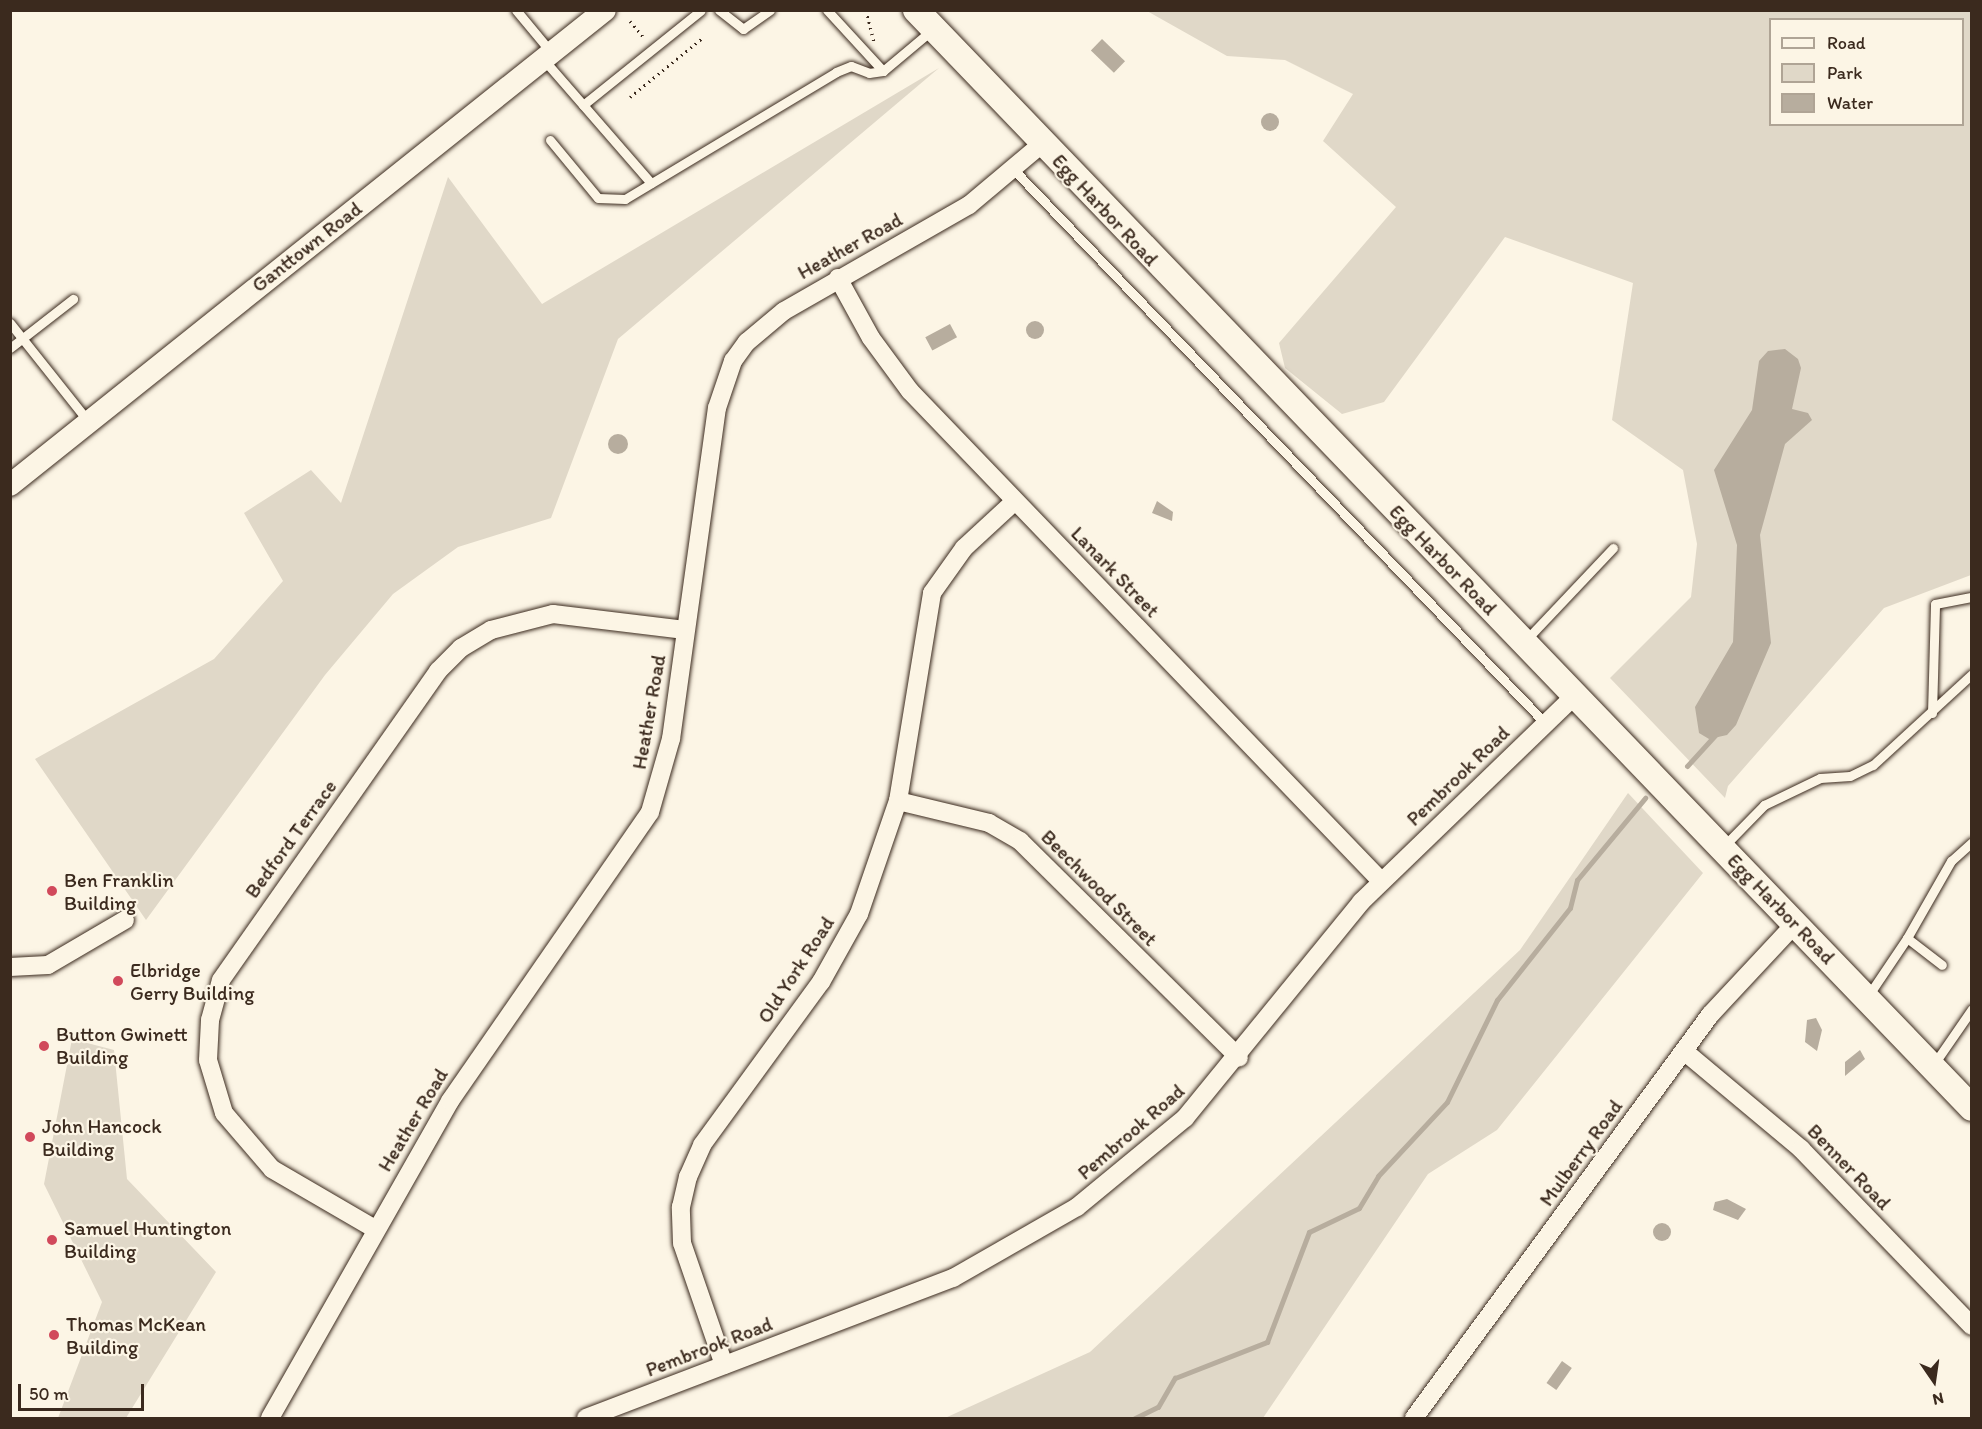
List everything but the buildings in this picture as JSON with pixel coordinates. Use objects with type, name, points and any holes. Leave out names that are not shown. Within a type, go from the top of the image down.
[{"type":"main road","name":"Egg Harbor Road","points":[[916,10],[1178,289],[1723,847],[1971,1108]]},
{"type":"street","name":"Ganttown Road","points":[[10,485],[605,10]]},
{"type":"street","name":"Heather Road","points":[[273,1414],[375,1229],[480,1054],[650,812],[671,739],[685,630],[723,383],[747,342],[838,278],[969,205],[1043,143]]},
{"type":"street","name":"Lanark Street","points":[[838,278],[896,375],[1381,881]]},
{"type":"street","name":"Old York Road","points":[[724,1365],[682,1243],[681,1207],[688,1177],[707,1137],[835,959],[877,870],[898,801],[932,593],[964,548],[1015,501]]},
{"type":"street","name":"Bedford Terrace","points":[[375,1229],[272,1169],[224,1113],[208,1060],[210,1020],[221,980],[438,671],[461,648],[491,630],[553,614],[685,630]]},
{"type":"street","name":"Pembrook Road","points":[[586,1419],[953,1278],[1016,1247],[1077,1207],[1160,1141],[1239,1058],[1381,881],[1575,695]]},
{"type":"street","name":"Beechwood Street","points":[[898,801],[989,823],[1020,841],[1239,1058]]},
{"type":"street","points":[[10,967],[48,965],[125,920]]},
{"type":"street","name":"Mulberry Road","points":[[1414,1419],[1684,1051],[1796,924]]},
{"type":"street","name":"Benner Road","points":[[1684,1051],[1801,1149],[1971,1326]]},
{"type":"street","points":[[273,1414],[292,1419]]},
{"type":"lane","points":[[516,10],[583,105],[651,183]]},
{"type":"lane","points":[[583,105],[701,10]]},
{"type":"lane","points":[[719,10],[743,29],[771,10]]},
{"type":"lane","points":[[827,10],[883,71]]},
{"type":"lane","points":[[550,140],[598,198],[625,199],[836,72],[851,66],[869,73],[883,71],[933,29]]},
{"type":"lane","points":[[1013,169],[1545,723]]},
{"type":"lane","points":[[10,348],[73,299]]},
{"type":"lane","points":[[10,323],[90,423]]},
{"type":"lane","points":[[1524,643],[1613,548]]},
{"type":"lane","points":[[1932,713],[1935,604],[1971,597]]},
{"type":"lane","points":[[1723,847],[1764,805],[1820,778],[1850,776],[1873,765],[1932,713],[1971,674]]},
{"type":"lane","points":[[1866,998],[1907,938],[1951,861],[1971,842]]},
{"type":"lane","points":[[1907,938],[1942,965]]},
{"type":"lane","points":[[1932,1067],[1971,1009]]},
{"type":"path","points":[[630,21],[645,39]]},
{"type":"path","points":[[630,98],[701,39]]},
{"type":"green space","points":[[1147,11],[1971,11],[1971,575],[1884,608],[1728,786],[1725,798],[1610,678],[1691,597],[1697,544],[1683,470],[1612,420],[1633,283],[1505,237],[1384,402],[1342,414],[1285,368],[1279,343],[1396,207],[1323,141],[1353,94],[1285,60],[1227,56]]},
{"type":"green space","points":[[939,68],[618,339],[551,518],[458,547],[393,594],[325,675],[146,920],[35,759],[214,659],[283,581],[244,513],[311,470],[341,503],[448,177],[542,304]]},
{"type":"green space","points":[[1628,793],[1703,873],[1497,1130],[1428,1174],[1263,1418],[945,1418],[1090,1352],[1520,950]]},
{"type":"green space","points":[[72,1039],[114,1050],[127,1179],[216,1272],[126,1418],[58,1418],[102,1302],[44,1184]]},
{"type":"water","points":[[1102,39],[1125,61],[1114,73],[1091,51]]},
{"type":"water","points":[[1270,113],[1276,116],[1279,122],[1276,128],[1270,131],[1264,128],[1261,122],[1264,116]]},
{"type":"water","points":[[1031,321],[1039,321],[1044,326],[1042,337],[1031,339],[1026,334],[1026,326]]},
{"type":"water","points":[[950,324],[957,337],[932,350],[925,337]]},
{"type":"water","points":[[1785,349],[1798,359],[1801,368],[1792,409],[1808,413],[1812,420],[1785,444],[1760,535],[1771,643],[1736,725],[1727,735],[1709,739],[1699,733],[1695,707],[1733,642],[1737,545],[1714,470],[1752,410],[1759,361],[1768,351]]},
{"type":"water","points":[[618,434],[625,437],[628,444],[625,451],[618,454],[611,451],[608,444],[611,437]]},
{"type":"water","points":[[1157,501],[1173,512],[1172,521],[1152,513]]},
{"type":"water","points":[[1816,1018],[1822,1030],[1817,1051],[1805,1042],[1807,1020]]},
{"type":"water","points":[[1860,1050],[1865,1059],[1845,1076],[1845,1062]]},
{"type":"water","points":[[1727,1199],[1746,1209],[1738,1220],[1713,1210],[1715,1202]]},
{"type":"water","points":[[1662,1223],[1668,1226],[1671,1232],[1668,1238],[1662,1241],[1656,1238],[1653,1232],[1656,1226]]},
{"type":"water","points":[[1562,1361],[1572,1368],[1556,1390],[1547,1383]]},
{"type":"waterway","points":[[1687,766],[1717,733]]},
{"type":"waterway","points":[[1135,1418],[1158,1407],[1175,1378],[1267,1342],[1309,1232],[1359,1208],[1378,1176],[1447,1102],[1497,1000],[1570,908],[1577,880],[1645,798]]},
{"type":"place","name":"Ben Franklin Building","points":[[52,891]]},
{"type":"place","name":"Elbridge Gerry Building","points":[[118,981]]},
{"type":"place","name":"Button Gwinett Building","points":[[44,1046]]},
{"type":"place","name":"John Hancock Building","points":[[30,1137]]},
{"type":"place","name":"Samuel Huntington Building","points":[[52,1240]]},
{"type":"place","name":"Thomas McKean Building","points":[[54,1335]]}]
